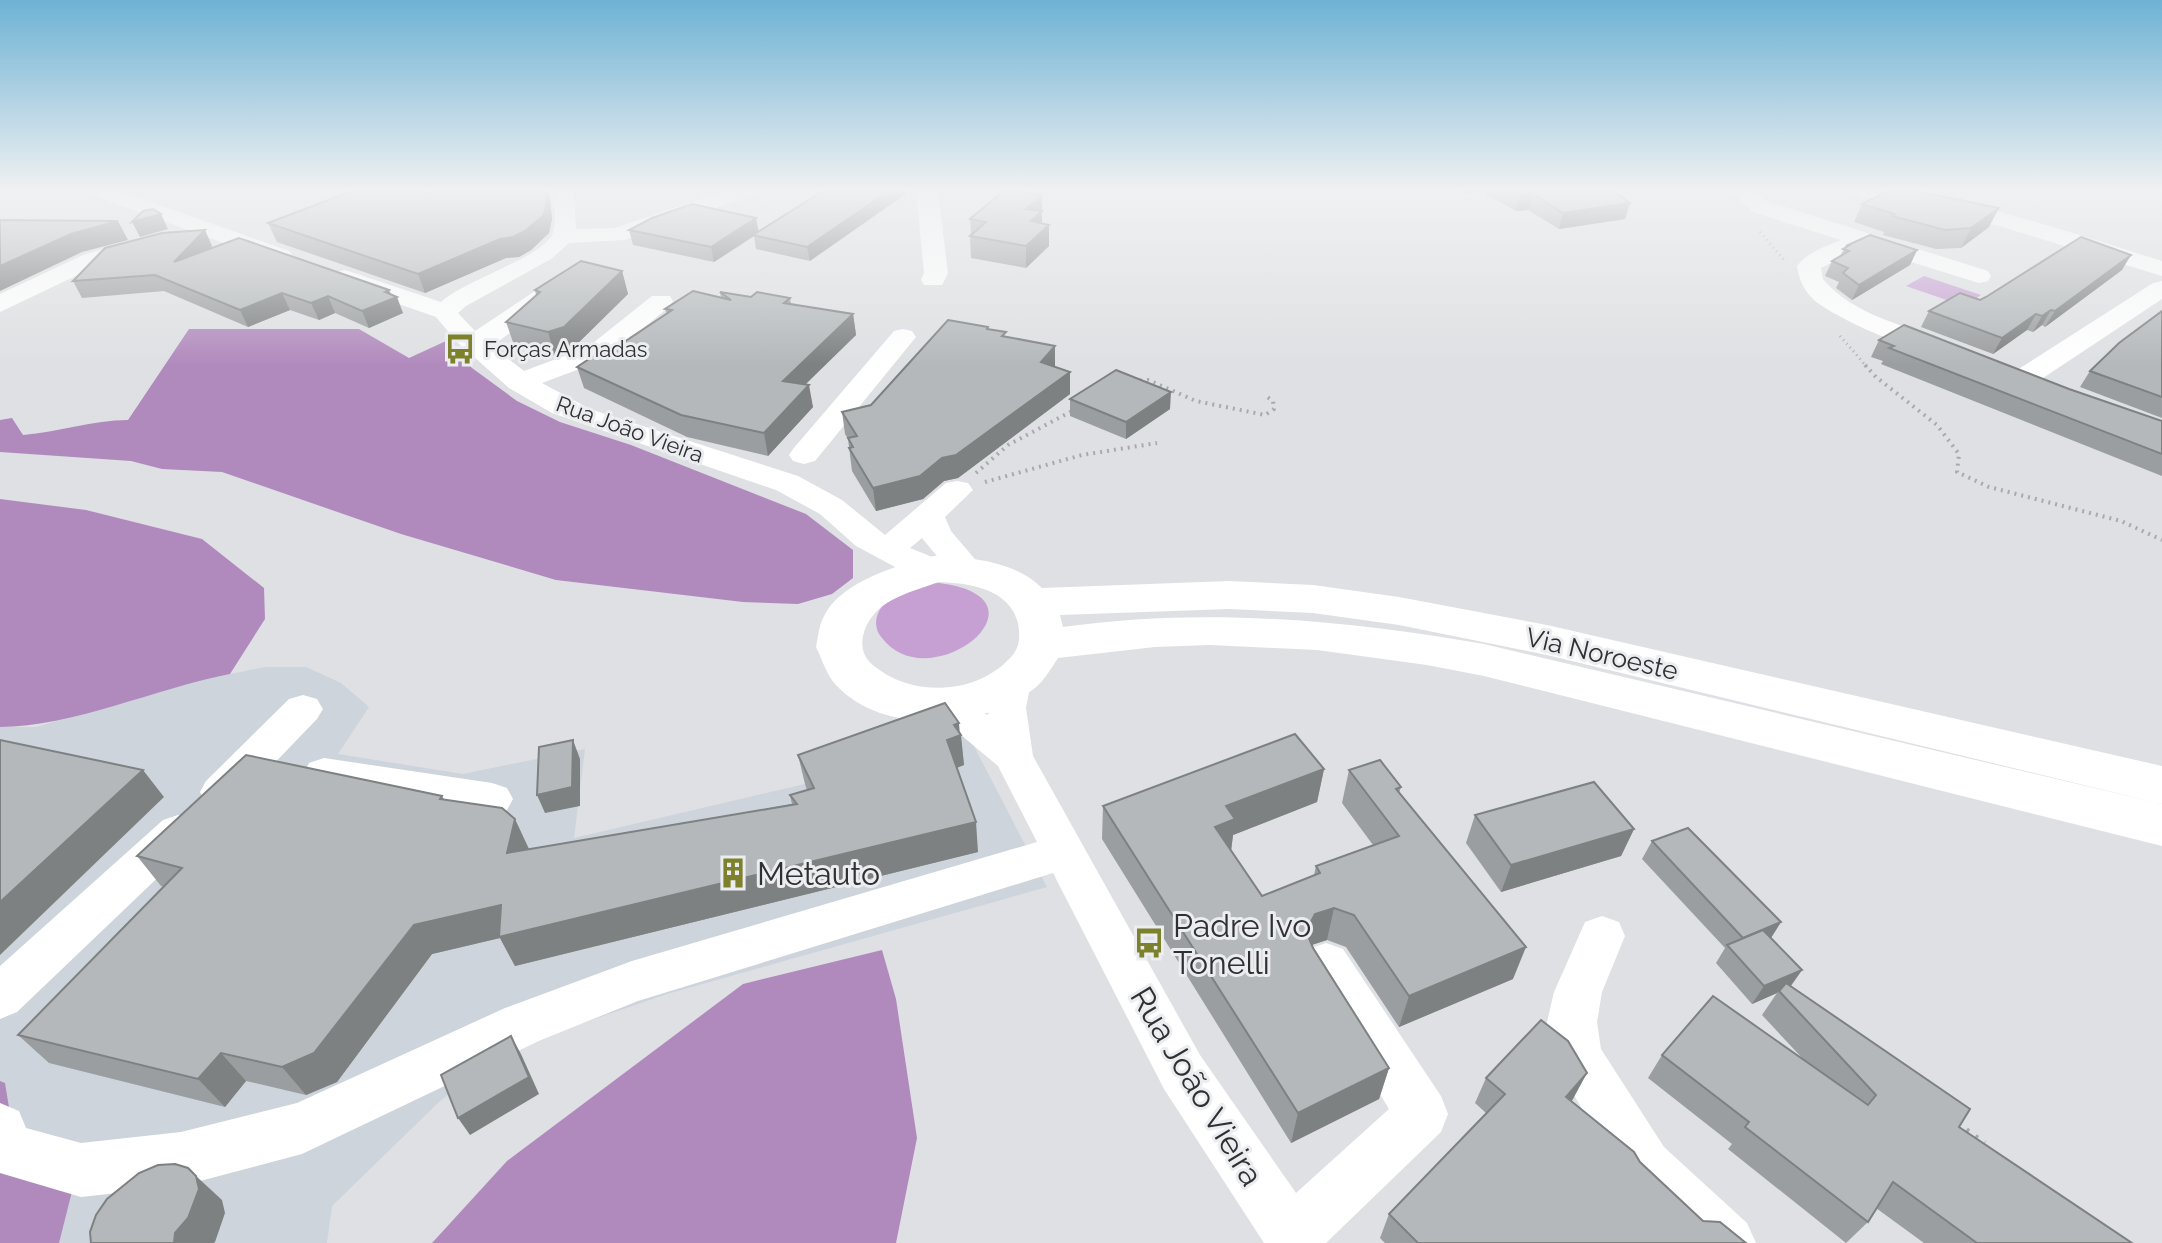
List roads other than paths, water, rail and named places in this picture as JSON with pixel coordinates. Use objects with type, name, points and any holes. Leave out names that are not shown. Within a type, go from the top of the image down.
[{"type":"main road","points":[[951,570],[988,574],[1014,586],[1037,623],[1029,667],[1012,682],[976,699],[935,706],[905,703],[874,693],[851,677],[839,655],[838,632],[849,611],[869,592],[895,578],[951,570]]},
{"type":"main road","name":"Via Noroeste","points":[[1037,623],[1229,595],[1313,599],[1399,611],[1547,640],[2162,785]]},
{"type":"main road","name":"Via Noroeste","points":[[1037,623],[1088,637],[1193,629],[1299,632],[1377,640],[1484,660],[2162,825]]},
{"type":"street","points":[[0,304],[91,260],[131,249]]},
{"type":"street","points":[[263,249],[445,312],[458,298],[548,249]]},
{"type":"street","points":[[933,249],[936,273],[933,280]]},
{"type":"street","points":[[1838,249],[1818,258],[1807,271],[1817,289],[1853,314],[1967,357]]},
{"type":"street","points":[[1893,249],[1979,276]]},
{"type":"street","points":[[2098,249],[2162,269]]},
{"type":"street","points":[[477,345],[563,283]]},
{"type":"street","points":[[2024,378],[2162,288]]},
{"type":"street","points":[[519,382],[597,353],[661,301]]},
{"type":"street","name":"Rua João Vieira","points":[[445,312],[452,323],[519,382],[554,404],[787,483],[831,507],[878,544],[951,570]]},
{"type":"street","points":[[747,470],[804,455],[903,337]]},
{"type":"street","points":[[1996,367],[2052,389]]},
{"type":"street","points":[[804,455],[831,507]]},
{"type":"street","points":[[869,592],[877,578],[878,544],[929,518],[957,490]]},
{"type":"street","points":[[929,518],[951,570]]},
{"type":"street","name":"Rua João Vieira","points":[[1012,682],[1007,708],[1013,756],[1182,1072],[1294,1239]]},
{"type":"street","name":"Rua João Vieira","points":[[935,706],[964,717],[1013,756]]},
{"type":"street","points":[[0,997],[251,764],[303,709]]},
{"type":"street","points":[[251,764],[492,799]]},
{"type":"street","points":[[0,1129],[6,1149],[81,1170],[181,1159],[302,1128],[523,1024],[632,982],[1063,852]]},
{"type":"street","points":[[1602,936],[1578,992],[1572,1022],[1577,1057],[1623,1126],[1645,1166],[1727,1243]]},
{"type":"street","points":[[1294,1239],[1422,1114],[1326,964]]},
{"type":"place","name":"Forças Armadas","points":[[460,349]]},
{"type":"place","name":"Metauto","points":[[733,873]]},
{"type":"place","name":"Padre Ivo Tonelli","points":[[1149,943]]}]
